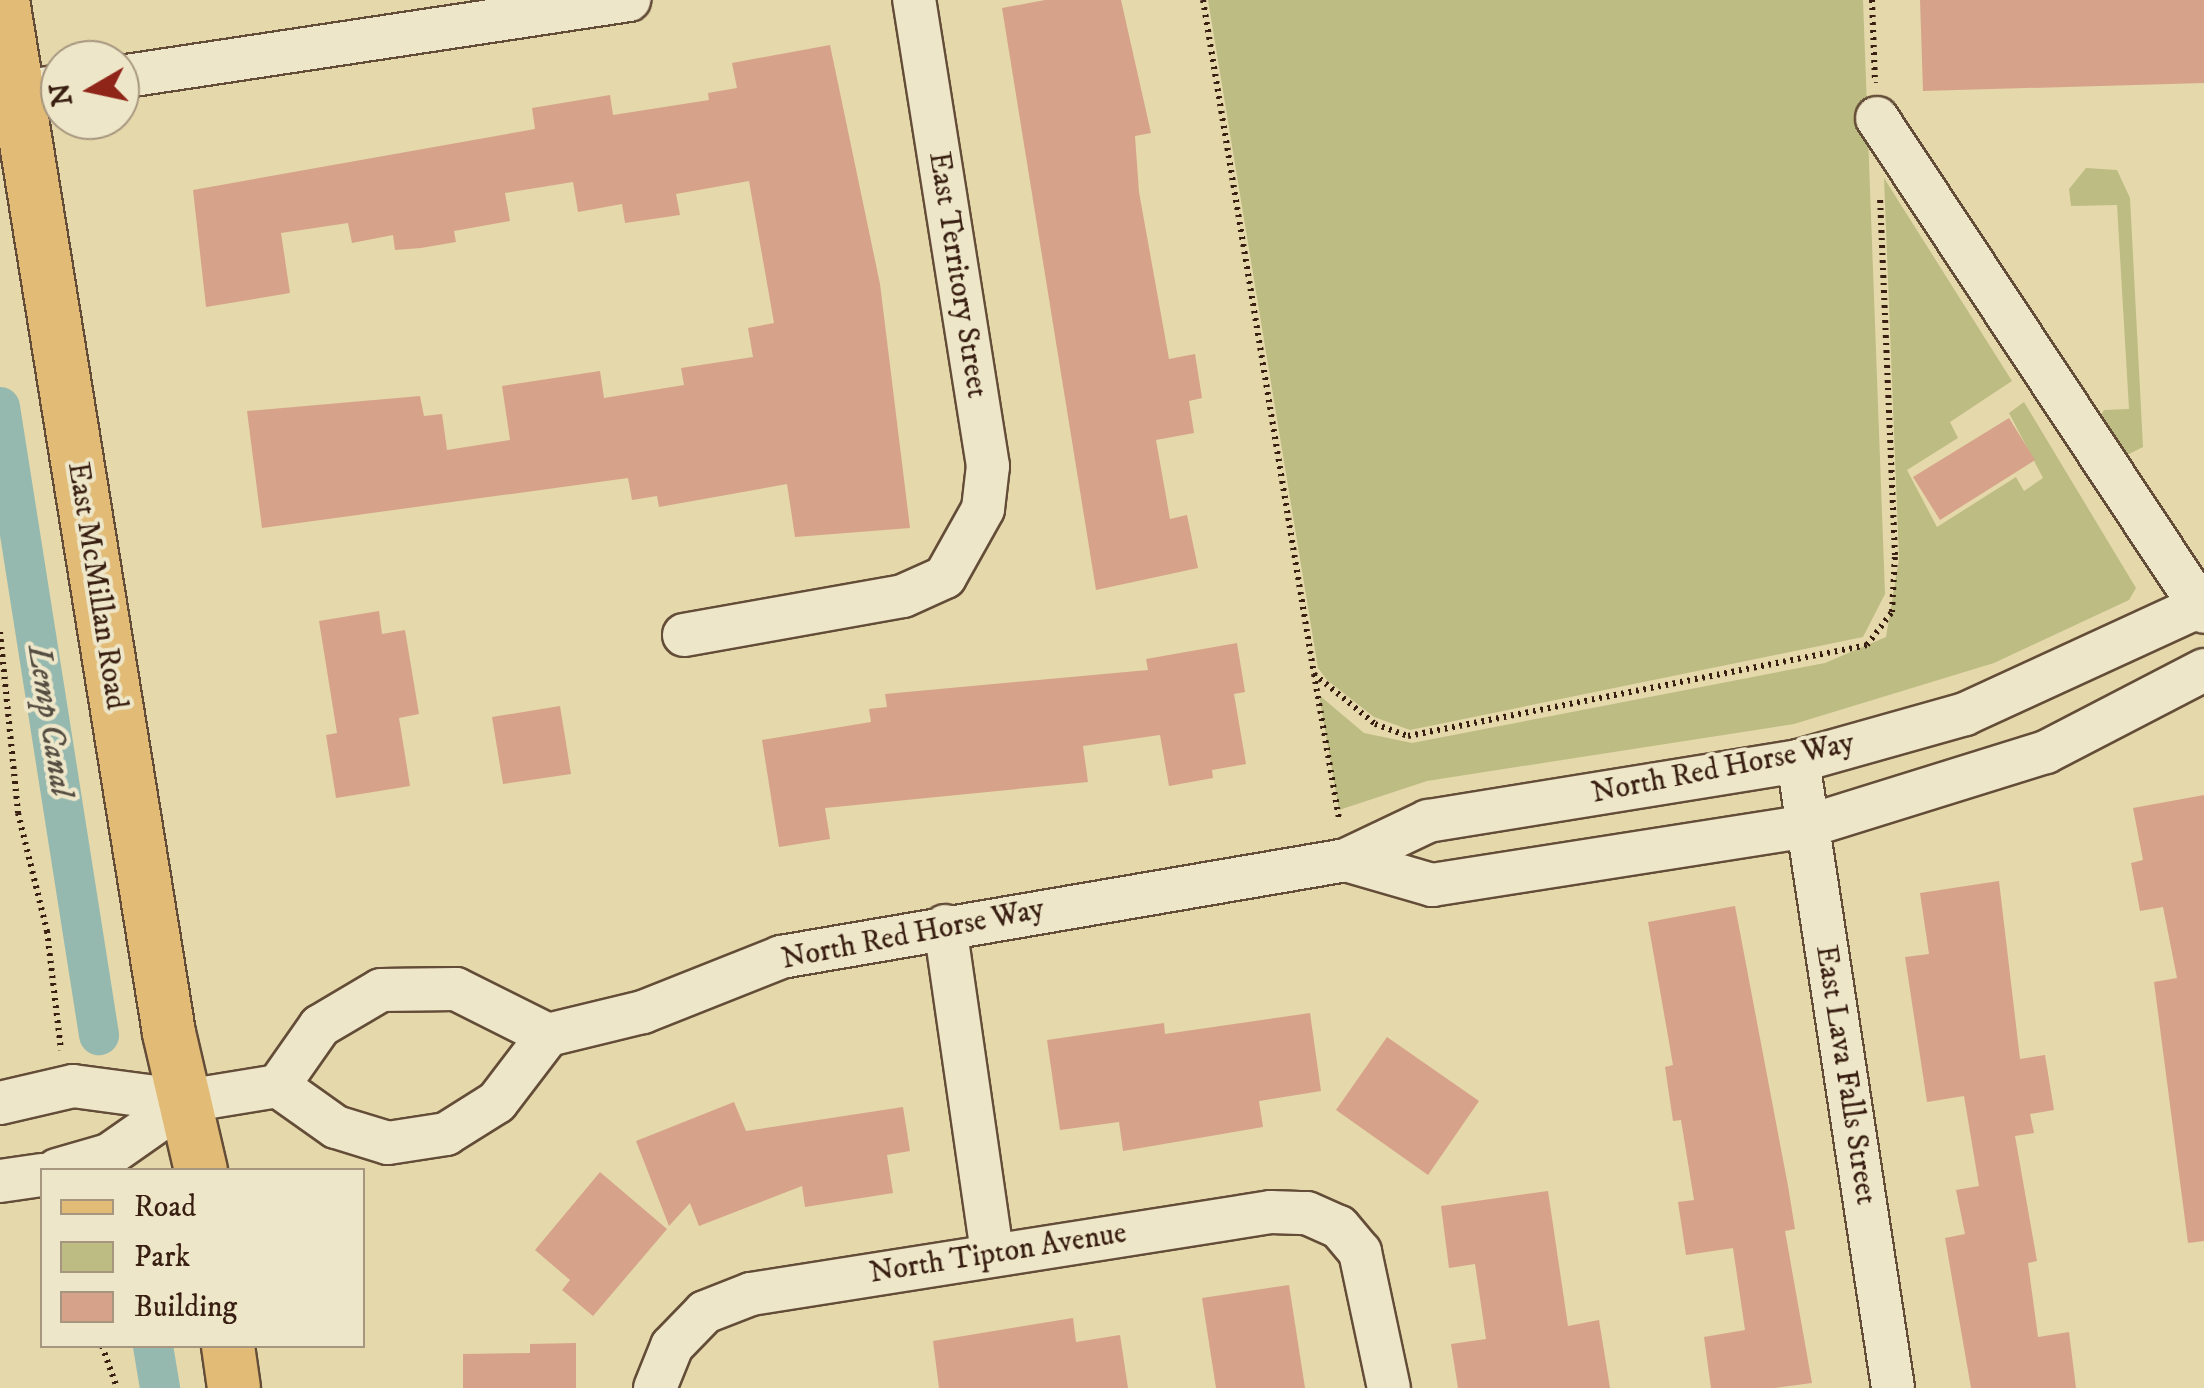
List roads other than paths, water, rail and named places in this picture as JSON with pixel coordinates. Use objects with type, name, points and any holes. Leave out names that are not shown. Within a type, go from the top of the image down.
[{"type":"main road","name":"East McMillan Road","points":[[2,0],[39,89],[148,906],[202,1168]]},
{"type":"main road","points":[[228,1348],[234,1388]]},
{"type":"street","points":[[140,74],[630,0]]},
{"type":"street","name":"East Territory Street","points":[[684,635],[903,596],[945,577],[968,548],[988,466],[914,0]]},
{"type":"street","points":[[1876,118],[2060,400],[2203,608]]},
{"type":"street","name":"North Red Horse Way","points":[[548,1036],[643,1012],[781,957],[1346,860],[1428,821],[1798,761],[1965,714],[2203,608]]},
{"type":"street","name":"North Red Horse Way","points":[[1346,860],[1432,885],[1808,826],[2046,752],[2204,670]]},
{"type":"street","name":"East Lava Falls Street","points":[[1798,761],[1893,1388]]},
{"type":"street","points":[[945,926],[992,1253]]},
{"type":"street","points":[[0,1103],[73,1086],[186,1102],[278,1086],[320,1026],[380,990],[456,988],[548,1036],[498,1102],[446,1134],[388,1142],[336,1128],[278,1086]]},
{"type":"street","points":[[65,1168],[109,1155],[186,1102]]},
{"type":"street","points":[[0,1181],[40,1174]]},
{"type":"street","name":"North Tipton Avenue","points":[[655,1388],[672,1346],[706,1312],[751,1294],[1271,1212],[1307,1214],[1338,1227],[1373,1286],[1389,1388]]},
{"type":"waterway","name":"Lemp Canal","points":[[0,407],[99,1035]]},
{"type":"waterway","name":"Lemp Canal","points":[[153,1348],[160,1388]]}]
